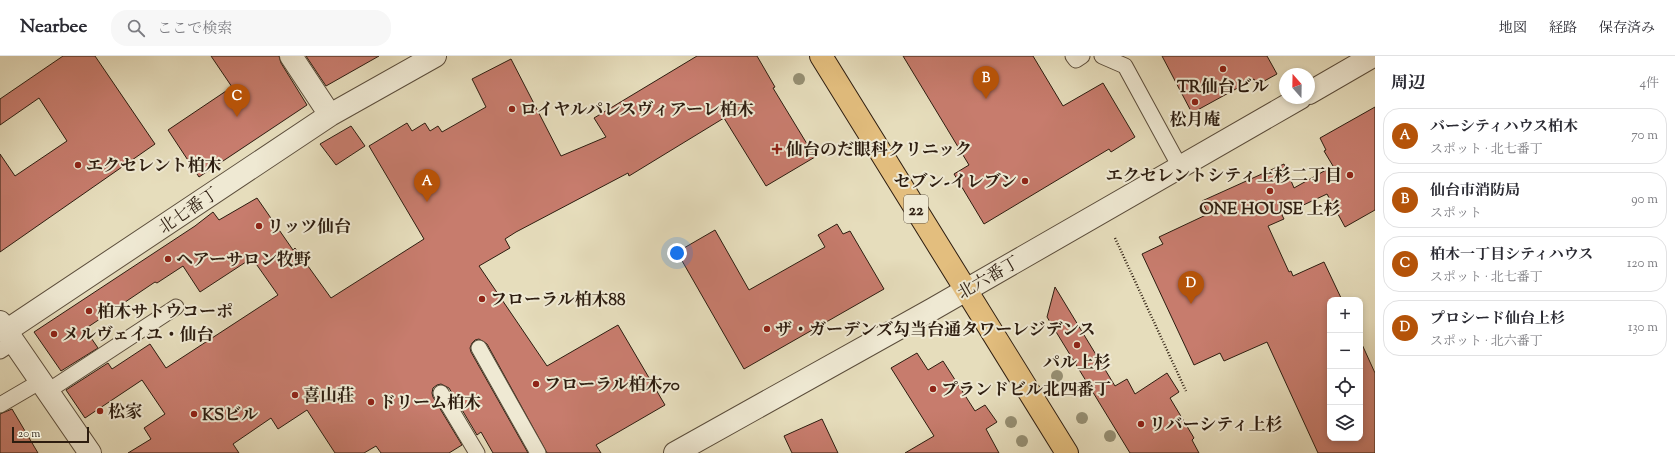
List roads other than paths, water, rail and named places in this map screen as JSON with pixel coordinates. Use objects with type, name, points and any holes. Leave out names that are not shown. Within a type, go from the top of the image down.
[{"type":"main road","name":"22","points":[[820,56],[1067,453]]},
{"type":"street","points":[[291,56],[330,115]]},
{"type":"street","name":"北七番丁","points":[[5,337],[330,115],[435,56]]},
{"type":"street","points":[[1315,90],[1373,56]]},
{"type":"street","name":"北六番丁","points":[[675,453],[966,290],[1290,104]]},
{"type":"street","points":[[5,337],[45,386],[90,453]]},
{"type":"lane","points":[[1074,56],[1076,60],[1082,56]]},
{"type":"lane","points":[[1102,56],[1125,66],[1180,167]]},
{"type":"lane","points":[[0,405],[45,386],[176,307]]},
{"type":"lane","points":[[479,348],[538,453]]},
{"type":"lane","points":[[441,393],[477,453]]},
{"type":"place","name":"TR仙台ビル","points":[[1223,69]]},
{"type":"place","name":"仙台市消防局","points":[[986,99]]},
{"type":"place","name":"松月庵","points":[[1195,102]]},
{"type":"place","name":"ロイヤルパレスヴィアーレ柏木","points":[[512,109]]},
{"type":"place","name":"柏木一丁目シティハウス","points":[[237,117]]},
{"type":"place","name":"仙台のだ眼科クリニック","points":[[777,149]]},
{"type":"place","name":"エクセレント柏木","points":[[78,165]]},
{"type":"place","name":"エクセレントシティ上杉二丁目","points":[[1350,175]]},
{"type":"place","name":"セブン-イレブン","points":[[1025,181]]},
{"type":"place","name":"ONE HOUSE 上杉","points":[[1270,191]]},
{"type":"place","name":"バーシティハウス柏木","points":[[427,202]]},
{"type":"place","name":"リッツ仙台","points":[[259,226]]},
{"type":"place","name":"ヘアーサロン牧野","points":[[168,259]]},
{"type":"place","name":"フローラル柏木88","points":[[482,299]]},
{"type":"place","name":"プロシード仙台上杉","points":[[1191,304]]},
{"type":"place","name":"柏木サトウコーポ","points":[[89,311]]},
{"type":"place","name":"ザ・ガーデンズ勾当台通タワーレジデンス","points":[[767,329]]},
{"type":"place","name":"メルヴェイユ・仙台","points":[[54,334]]},
{"type":"place","name":"パル上杉","points":[[1077,345]]},
{"type":"place","name":"フローラル柏木70","points":[[536,384]]},
{"type":"place","name":"プランドビル北四番丁","points":[[933,389]]},
{"type":"place","name":"喜山荘","points":[[295,395]]},
{"type":"place","name":"ドリーム柏木","points":[[371,402]]},
{"type":"place","name":"松家","points":[[100,411]]},
{"type":"place","name":"KSビル","points":[[194,414]]},
{"type":"place","name":"リバーシティ上杉","points":[[1141,424]]}]
